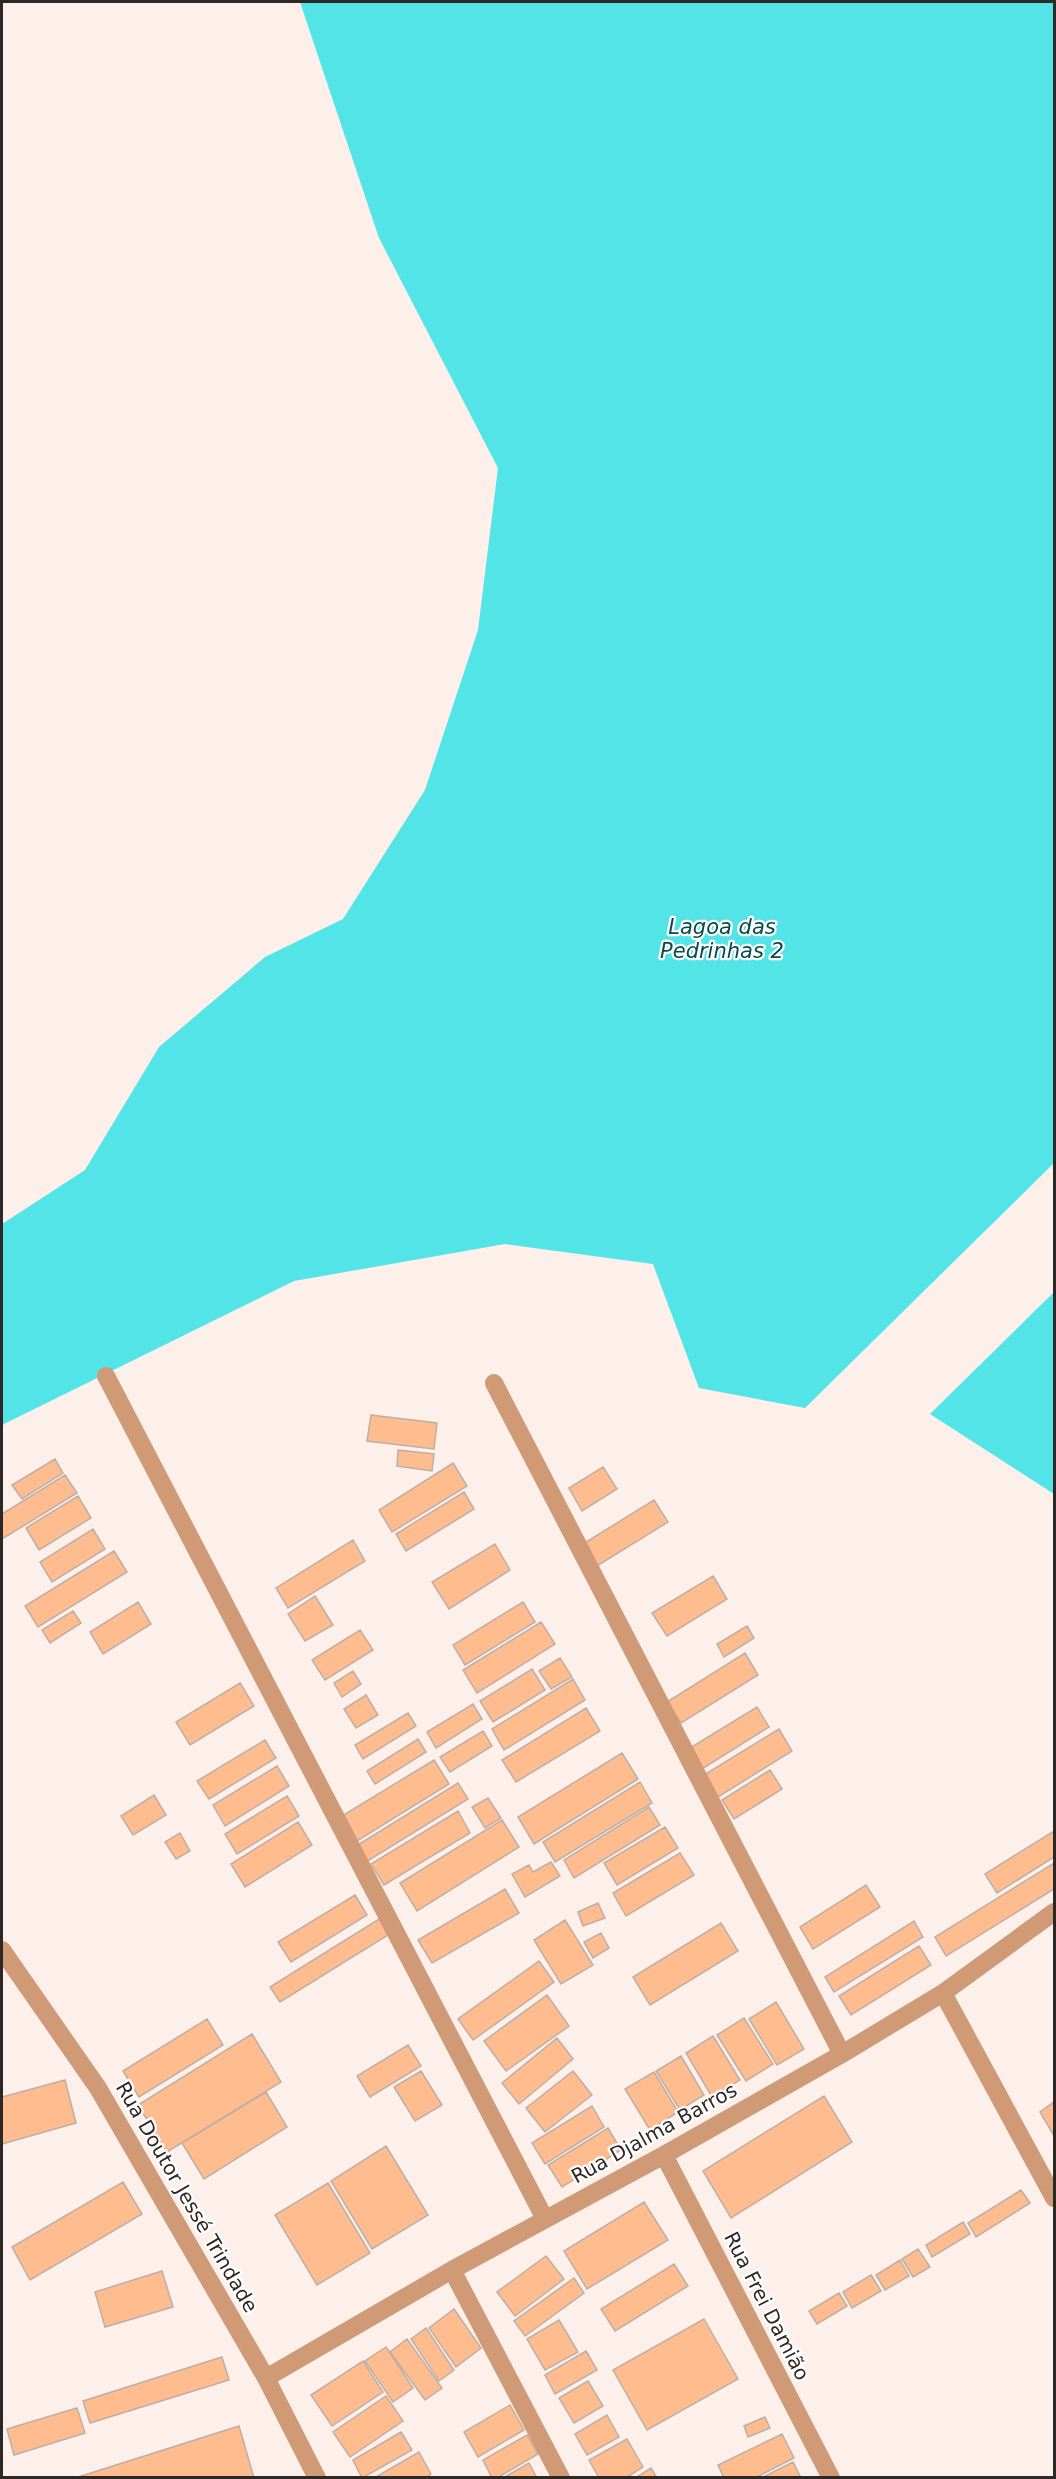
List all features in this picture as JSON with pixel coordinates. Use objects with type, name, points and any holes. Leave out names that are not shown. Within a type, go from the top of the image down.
[{"type":"street","points":[[106,1376],[545,2219]]},
{"type":"street","points":[[494,1383],[842,2054]]},
{"type":"street","name":"Rua Djalma Barros","points":[[266,2378],[452,2270],[664,2155],[842,2054],[943,1993],[1054,1912]]},
{"type":"street","name":"Rua Doutor Jessé Trindade","points":[[2,1950],[98,2088],[266,2378],[317,2478]]},
{"type":"street","points":[[943,1993],[1054,2198]]},
{"type":"street","name":"Rua Frei Damião","points":[[664,2155],[831,2478]]},
{"type":"street","points":[[452,2270],[561,2478]]},
{"type":"water","name":"Lagoa das Pedrinhas 2","points":[[300,2],[1054,2],[1054,1163],[805,1408],[699,1388],[653,1264],[505,1244],[294,1281],[2,1425],[2,1224],[85,1170],[159,1047],[265,957],[343,919],[425,790],[478,630],[498,468],[379,238]]},
{"type":"water","points":[[1054,1292],[1054,1494],[930,1414]]},
{"type":"building","points":[[371,1415],[437,1423],[434,1449],[367,1441]]},
{"type":"building","points":[[398,1450],[434,1454],[432,1471],[397,1466]]},
{"type":"building","points":[[55,1459],[63,1473],[22,1499],[12,1485]]},
{"type":"building","points":[[453,1463],[467,1486],[392,1532],[379,1510]]},
{"type":"building","points":[[603,1467],[617,1489],[582,1511],[569,1488]]},
{"type":"building","points":[[65,1475],[77,1493],[2,1539],[2,1514]]},
{"type":"building","points":[[464,1492],[474,1509],[406,1551],[396,1534]]},
{"type":"building","points":[[78,1496],[91,1518],[39,1550],[26,1528]]},
{"type":"building","points":[[654,1500],[668,1522],[597,1566],[583,1544]]},
{"type":"building","points":[[93,1529],[105,1549],[52,1582],[40,1562]]},
{"type":"building","points":[[353,1540],[365,1561],[288,1608],[276,1588]]},
{"type":"building","points":[[495,1544],[510,1570],[449,1609],[432,1582]]},
{"type":"building","points":[[114,1551],[127,1572],[38,1627],[25,1606]]},
{"type":"building","points":[[713,1576],[727,1599],[667,1636],[652,1613]]},
{"type":"building","points":[[315,1596],[333,1625],[305,1641],[288,1614]]},
{"type":"building","points":[[138,1602],[151,1624],[103,1654],[90,1632]]},
{"type":"building","points":[[523,1602],[535,1622],[465,1665],[453,1645]]},
{"type":"building","points":[[73,1611],[81,1623],[50,1643],[42,1630]]},
{"type":"building","points":[[541,1622],[555,1644],[477,1693],[463,1670]]},
{"type":"building","points":[[747,1626],[754,1638],[724,1657],[717,1644]]},
{"type":"building","points":[[360,1630],[373,1650],[325,1680],[312,1660]]},
{"type":"building","points":[[745,1653],[758,1675],[681,1723],[667,1702]]},
{"type":"building","points":[[560,1658],[572,1677],[551,1689],[539,1671]]},
{"type":"building","points":[[532,1669],[545,1690],[493,1722],[480,1701]]},
{"type":"building","points":[[353,1671],[361,1684],[342,1697],[334,1683]]},
{"type":"building","points":[[573,1679],[585,1700],[504,1750],[492,1729]]},
{"type":"building","points":[[240,1683],[254,1706],[190,1745],[176,1722]]},
{"type":"building","points":[[366,1695],[378,1715],[356,1728],[344,1709]]},
{"type":"building","points":[[473,1704],[482,1719],[436,1748],[427,1732]]},
{"type":"building","points":[[757,1707],[769,1727],[702,1769],[690,1748]]},
{"type":"building","points":[[586,1708],[600,1731],[516,1782],[502,1760]]},
{"type":"building","points":[[408,1713],[416,1726],[363,1759],[355,1745]]},
{"type":"building","points":[[779,1729],[792,1751],[718,1797],[704,1775]]},
{"type":"building","points":[[483,1731],[492,1746],[450,1772],[440,1757]]},
{"type":"building","points":[[418,1739],[426,1752],[375,1784],[367,1771]]},
{"type":"building","points":[[265,1740],[276,1758],[209,1799],[197,1781]]},
{"type":"building","points":[[622,1753],[638,1779],[534,1844],[518,1817]]},
{"type":"building","points":[[434,1760],[449,1784],[357,1841],[342,1816]]},
{"type":"building","points":[[277,1766],[289,1786],[225,1826],[213,1805]]},
{"type":"building","points":[[770,1770],[782,1789],[734,1819],[722,1800]]},
{"type":"building","points":[[640,1782],[652,1803],[555,1862],[543,1842]]},
{"type":"building","points":[[458,1783],[468,1799],[366,1862],[356,1846]]},
{"type":"building","points":[[154,1795],[166,1815],[133,1835],[121,1816]]},
{"type":"building","points":[[287,1796],[299,1816],[237,1854],[225,1834]]},
{"type":"building","points":[[488,1798],[501,1818],[485,1828],[472,1807]]},
{"type":"building","points":[[649,1807],[660,1825],[574,1878],[564,1860]]},
{"type":"building","points":[[458,1811],[470,1833],[384,1885],[371,1864]]},
{"type":"building","points":[[502,1820],[519,1847],[417,1911],[400,1883]]},
{"type":"building","points":[[298,1822],[312,1845],[245,1887],[231,1864]]},
{"type":"building","points":[[665,1827],[678,1848],[617,1885],[604,1863]]},
{"type":"building","points":[[1054,1831],[1054,1857],[997,1893],[985,1874]]},
{"type":"building","points":[[180,1833],[190,1851],[176,1859],[165,1842]]},
{"type":"building","points":[[680,1853],[694,1875],[626,1916],[613,1893]]},
{"type":"building","points":[[551,1862],[560,1876],[525,1897],[512,1874],[529,1865],[533,1872]]},
{"type":"building","points":[[1054,1863],[1054,1889],[946,1956],[935,1937]]},
{"type":"building","points":[[866,1885],[880,1907],[813,1949],[800,1927]]},
{"type":"building","points":[[505,1889],[519,1913],[432,1963],[418,1940]]},
{"type":"building","points":[[355,1895],[367,1915],[291,1962],[278,1942]]},
{"type":"building","points":[[598,1903],[605,1918],[583,1926],[578,1912]]},
{"type":"building","points":[[379,1919],[388,1935],[280,2002],[270,1987]]},
{"type":"building","points":[[565,1920],[593,1965],[561,1984],[534,1940]]},
{"type":"building","points":[[914,1921],[923,1937],[834,1992],[825,1977]]},
{"type":"building","points":[[721,1923],[738,1951],[650,2005],[633,1977]]},
{"type":"building","points":[[601,1933],[609,1948],[593,1958],[584,1942]]},
{"type":"building","points":[[919,1946],[931,1965],[851,2015],[839,1996]]},
{"type":"building","points":[[539,1961],[554,1982],[473,2040],[458,2019]]},
{"type":"building","points":[[547,1995],[569,2026],[506,2071],[484,2041]]},
{"type":"building","points":[[776,2002],[804,2049],[777,2065],[749,2019]]},
{"type":"building","points":[[744,2018],[773,2064],[746,2081],[717,2035]]},
{"type":"building","points":[[207,2019],[223,2045],[139,2097],[123,2071]]},
{"type":"building","points":[[252,2034],[281,2082],[167,2152],[138,2105]]},
{"type":"building","points":[[713,2036],[740,2080],[712,2097],[686,2053]]},
{"type":"building","points":[[557,2038],[573,2059],[519,2104],[502,2083]]},
{"type":"building","points":[[408,2045],[421,2066],[370,2097],[357,2076]]},
{"type":"building","points":[[681,2056],[704,2095],[680,2110],[656,2071]]},
{"type":"building","points":[[421,2071],[442,2105],[415,2121],[394,2087]]},
{"type":"building","points":[[573,2071],[592,2095],[545,2132],[526,2108]]},
{"type":"building","points":[[654,2072],[678,2112],[650,2130],[625,2089]]},
{"type":"building","points":[[65,2080],[76,2123],[2,2144],[2,2097]]},
{"type":"building","points":[[266,2092],[287,2127],[204,2179],[182,2143]]},
{"type":"building","points":[[824,2096],[852,2142],[731,2218],[703,2171]]},
{"type":"building","points":[[1054,2102],[1054,2136],[1040,2112]]},
{"type":"building","points":[[592,2106],[604,2127],[545,2164],[532,2143]]},
{"type":"building","points":[[608,2128],[621,2150],[562,2187],[548,2165]]},
{"type":"building","points":[[386,2146],[428,2215],[372,2249],[331,2181]]},
{"type":"building","points":[[123,2182],[142,2214],[30,2280],[12,2247]]},
{"type":"building","points":[[328,2183],[370,2253],[317,2285],[275,2215]]},
{"type":"building","points":[[1021,2190],[1030,2203],[976,2237],[968,2223]]},
{"type":"building","points":[[644,2202],[668,2240],[587,2289],[564,2251]]},
{"type":"building","points":[[963,2222],[970,2234],[932,2257],[926,2245]]},
{"type":"building","points":[[918,2249],[930,2267],[913,2277],[902,2259]]},
{"type":"building","points":[[546,2256],[564,2279],[515,2316],[497,2292]]},
{"type":"building","points":[[900,2260],[909,2276],[885,2290],[876,2275]]},
{"type":"building","points":[[674,2264],[688,2286],[615,2331],[601,2309]]},
{"type":"building","points":[[162,2271],[173,2307],[105,2327],[95,2292]]},
{"type":"building","points":[[871,2275],[881,2291],[852,2308],[843,2292]]},
{"type":"building","points":[[574,2278],[584,2293],[525,2336],[514,2321]]},
{"type":"building","points":[[839,2293],[847,2306],[817,2324],[809,2311]]},
{"type":"building","points":[[454,2309],[481,2348],[456,2367],[429,2328]]},
{"type":"building","points":[[704,2319],[738,2379],[647,2430],[613,2370]]},
{"type":"building","points":[[559,2320],[578,2352],[545,2370],[527,2339]]},
{"type":"building","points":[[426,2328],[454,2370],[439,2381],[411,2339]]},
{"type":"building","points":[[407,2339],[442,2388],[425,2400],[390,2352]]},
{"type":"building","points":[[386,2347],[413,2388],[393,2402],[365,2361]]},
{"type":"building","points":[[586,2351],[597,2370],[555,2394],[545,2375]]},
{"type":"building","points":[[222,2357],[229,2380],[90,2423],[83,2401]]},
{"type":"building","points":[[363,2361],[383,2392],[332,2426],[311,2395]]},
{"type":"building","points":[[588,2381],[603,2406],[574,2423],[559,2398]]},
{"type":"building","points":[[386,2396],[403,2421],[350,2457],[333,2432]]},
{"type":"building","points":[[510,2405],[524,2430],[478,2457],[464,2432]]},
{"type":"building","points":[[77,2408],[85,2433],[14,2455],[7,2429]]},
{"type":"building","points":[[607,2415],[619,2437],[587,2455],[575,2434]]},
{"type":"building","points":[[765,2417],[770,2428],[748,2437],[744,2426]]},
{"type":"building","points":[[239,2426],[254,2478],[75,2478]]},
{"type":"building","points":[[401,2432],[412,2450],[362,2478],[353,2460]]},
{"type":"building","points":[[782,2434],[794,2458],[755,2478],[724,2478],[718,2465]]},
{"type":"building","points":[[527,2435],[538,2454],[497,2478],[492,2478],[483,2460]]},
{"type":"building","points":[[627,2439],[643,2467],[626,2478],[599,2478],[589,2460]]},
{"type":"building","points":[[419,2452],[431,2474],[425,2478],[374,2478]]},
{"type":"building","points":[[793,2462],[801,2478],[761,2478]]},
{"type":"building","points":[[529,2463],[537,2478],[503,2478]]},
{"type":"building","points":[[651,2468],[657,2478],[635,2478]]}]
